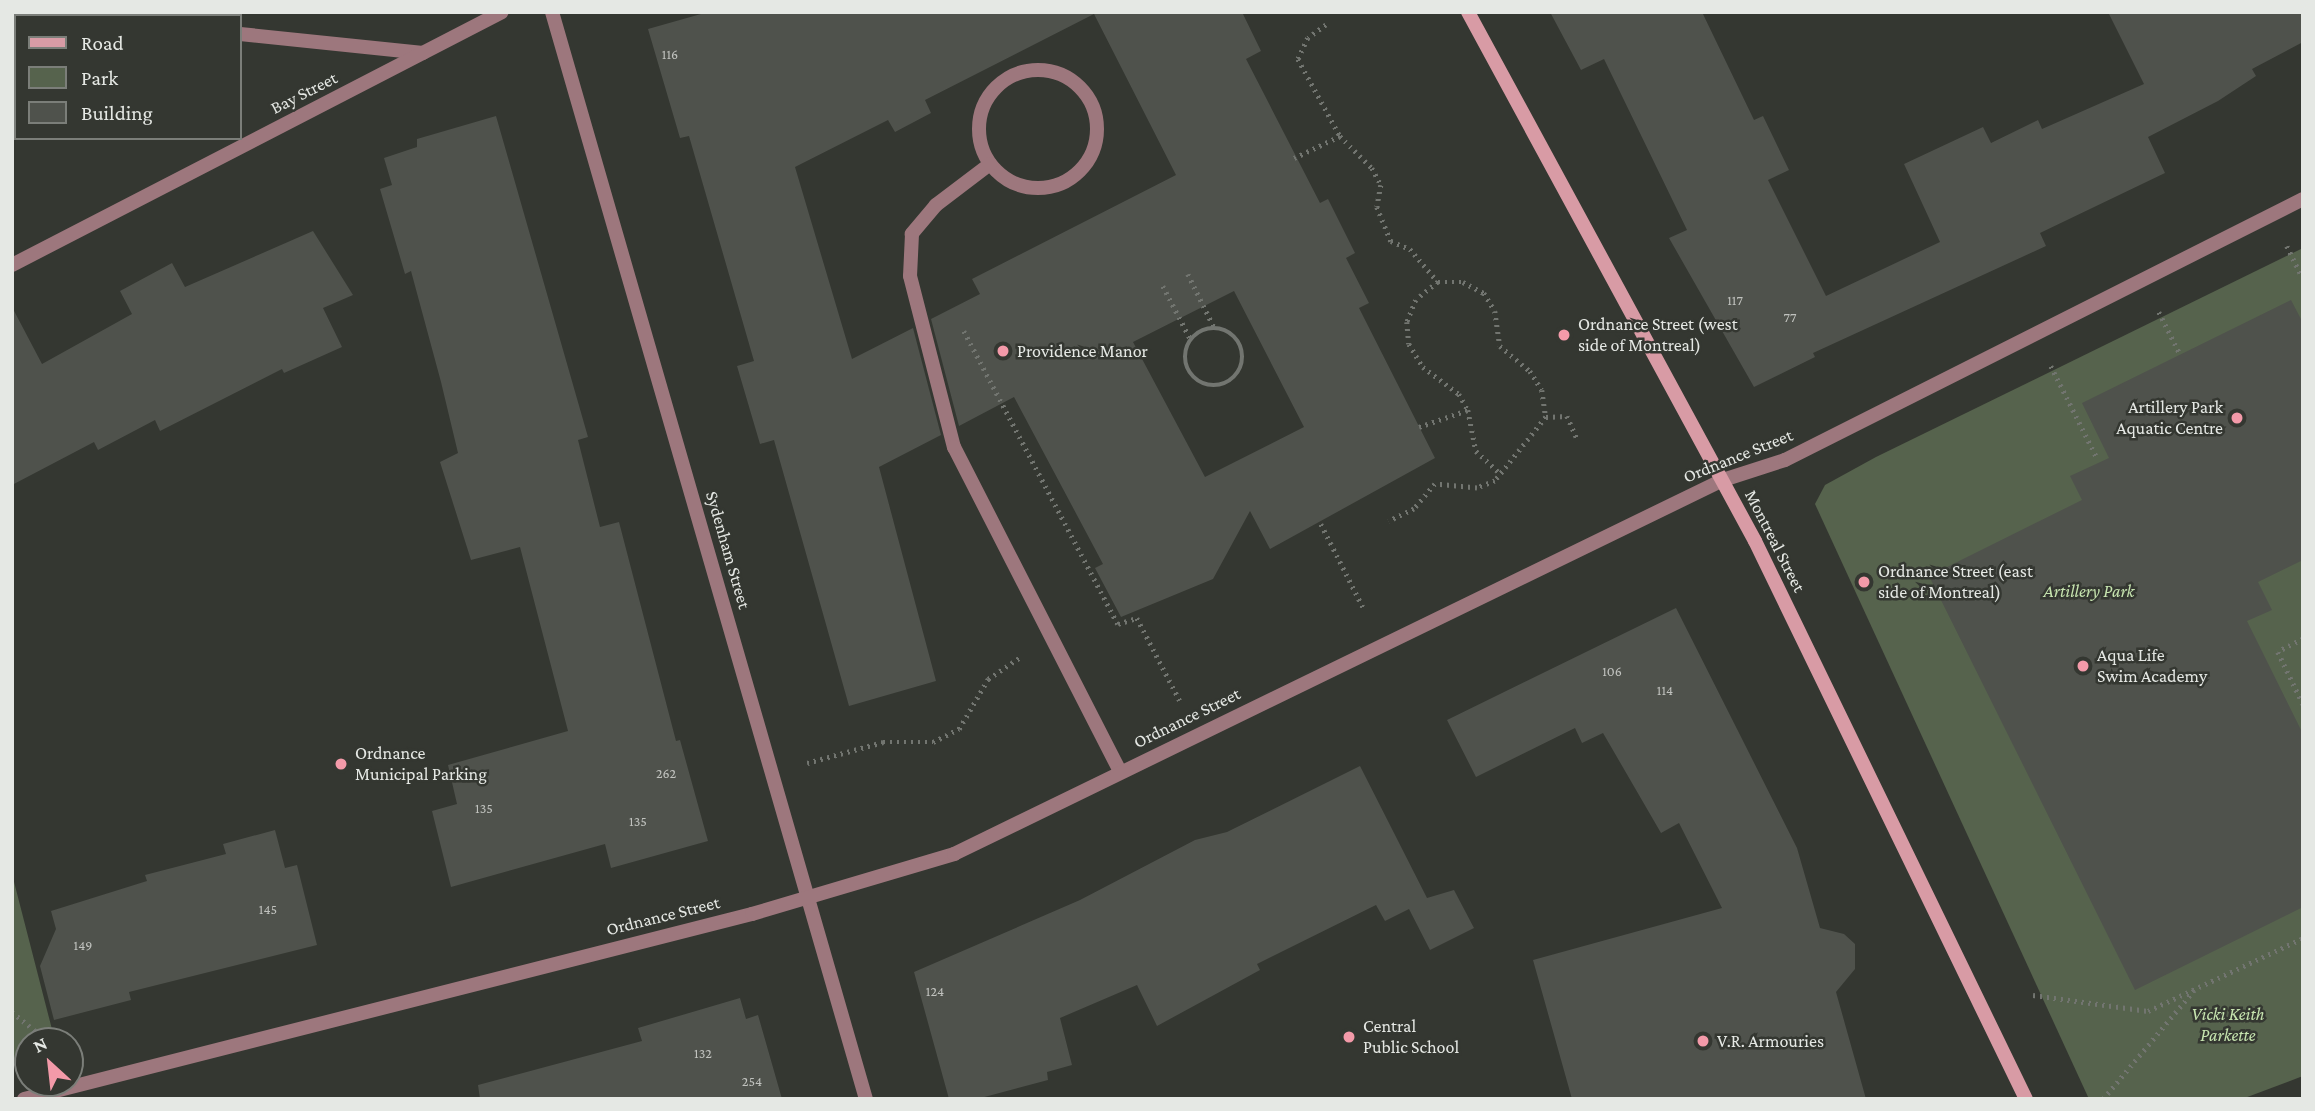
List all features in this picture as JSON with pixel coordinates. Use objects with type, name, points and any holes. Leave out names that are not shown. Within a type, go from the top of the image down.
[{"type":"main road","name":"Montreal Street","points":[[1468,12],[1723,480],[2026,1099]]},
{"type":"street","points":[[20,12],[38,14]]},
{"type":"street","name":"Bay Street","points":[[12,265],[502,12]]},
{"type":"street","name":"Sydenham Street","points":[[552,12],[866,1099]]},
{"type":"street","points":[[242,34],[424,53]]},
{"type":"street","points":[[1045,70],[1080,87],[1097,124],[1091,152],[1074,174],[1040,188],[1021,186],[990,164],[978,129],[991,93],[1006,79],[1045,70]]},
{"type":"street","points":[[990,164],[936,205],[912,234],[909,276],[954,447],[1120,772]]},
{"type":"street","name":"Ordnance Street","points":[[24,1099],[809,898],[954,854],[1723,480],[1785,460],[2303,199]]},
{"type":"path","points":[[1326,25],[1308,38],[1298,59],[1340,136],[1372,168],[1381,185],[1377,207],[1391,241],[1410,249],[1438,282]]},
{"type":"path","points":[[1294,158],[1340,136]]},
{"type":"path","points":[[1188,274],[1214,327],[1231,333],[1242,348],[1241,365],[1230,382],[1210,386],[1192,376],[1185,357],[1191,340],[1214,327]]},
{"type":"path","points":[[2142,280],[2179,352]]},
{"type":"path","points":[[1389,521],[1414,509],[1435,484],[1477,488],[1500,474],[1546,417],[1542,390],[1530,371],[1500,346],[1495,311],[1484,293],[1463,282],[1438,282],[1416,300],[1407,323],[1409,344],[1423,368],[1459,394],[1468,411],[1476,451],[1500,474]]},
{"type":"path","points":[[1163,286],[1191,340]]},
{"type":"path","points":[[962,327],[1118,624],[1137,618],[1180,701]]},
{"type":"path","points":[[2035,335],[2096,456]]},
{"type":"path","points":[[1419,427],[1468,411]]},
{"type":"path","points":[[1546,417],[1567,416],[1578,441]]},
{"type":"path","points":[[1321,524],[1365,611]]},
{"type":"path","points":[[2303,639],[2278,652],[2303,704]]},
{"type":"path","points":[[772,772],[883,742],[933,742],[959,729],[975,697],[1003,665],[1054,642]]},
{"type":"path","points":[[2033,995],[2148,1011],[2303,938]]},
{"type":"path","points":[[2103,1099],[2196,987]]},
{"type":"path","points":[[12,1012],[31,1027]]},
{"type":"green space","name":"Artillery Park","points":[[2303,248],[2303,1076],[2242,1099],[2089,1099],[1815,504],[1825,485],[1876,457]]},
{"type":"green space","points":[[12,874],[51,1027],[14,1027],[12,1062]]},
{"type":"building","name":"Providence Manor","points":[[708,12],[1242,12],[1261,51],[1246,59],[1320,203],[1328,199],[1355,253],[1346,258],[1369,303],[1359,308],[1435,458],[1270,549],[1250,511],[1213,579],[1121,617],[1095,568],[1103,564],[1014,397],[959,426],[931,319],[980,294],[972,279],[1176,175],[1094,14],[925,100],[931,113],[895,132],[888,120],[795,167],[852,359],[913,328],[941,435],[879,467],[936,681],[849,706],[774,440],[760,444],[737,366],[754,361],[689,136],[680,138],[648,29]],"holes":[[[1234,291],[1304,427],[1205,477],[1133,342]]]},
{"type":"building","points":[[1550,12],[1702,12],[1754,120],[1763,116],[1789,170],[1768,180],[1826,296],[1940,242],[1904,164],[1983,127],[1991,143],[2038,120],[2042,129],[2144,84],[2108,12],[2303,12],[2303,42],[2252,69],[2256,76],[2218,101],[2148,137],[2165,173],[2040,233],[2046,246],[1813,353],[1815,357],[1754,387],[1669,238],[1687,230],[1604,59],[1581,70]]},
{"type":"building","points":[[496,116],[588,437],[578,440],[600,527],[619,522],[676,741],[680,740],[708,841],[611,868],[605,844],[451,887],[432,811],[457,804],[448,765],[568,731],[520,547],[471,560],[440,462],[458,453],[441,382],[411,271],[405,274],[380,189],[392,185],[384,158],[417,147],[417,139]]},
{"type":"building","points":[[313,231],[353,295],[323,308],[342,347],[284,373],[282,369],[160,431],[155,420],[98,450],[94,442],[12,485],[12,307],[42,364],[132,314],[120,291],[172,263],[185,287]]},
{"type":"building","name":"Artillery Park","points":[[2291,300],[2303,323],[2303,560],[2258,582],[2272,610],[2247,621],[2303,734],[2303,907],[2135,990],[1929,576],[2082,500],[2070,476],[2109,458],[2082,403]]},
{"type":"building","points":[[1676,608],[1797,848],[1820,928],[1844,934],[1855,944],[1855,969],[1836,992],[1866,1099],[1572,1099],[1533,960],[1722,908],[1679,823],[1661,833],[1603,733],[1582,743],[1575,728],[1476,777],[1447,720]]},
{"type":"building","points":[[1360,766],[1427,898],[1454,890],[1474,928],[1430,950],[1409,909],[1385,921],[1376,905],[1257,964],[1260,970],[1157,1026],[1137,985],[1060,1018],[1072,1065],[1047,1072],[1048,1080],[977,1099],[949,1099],[914,972],[1080,900],[1195,840],[1227,832]]},
{"type":"building","points":[[275,830],[285,868],[297,865],[317,945],[129,992],[131,1000],[54,1020],[40,966],[56,929],[51,911],[147,881],[145,875],[226,854],[223,844]]},
{"type":"building","points":[[740,998],[746,1019],[758,1015],[782,1099],[480,1099],[478,1085],[642,1041],[638,1028]]},
{"type":"place","name":"Ordnance Street (west side of Montreal)","points":[[1564,335]]},
{"type":"place","name":"Providence Manor","points":[[1003,351]]},
{"type":"place","name":"Artillery Park Aquatic Centre","points":[[2237,418]]},
{"type":"place","name":"Ordnance Street (east side of Montreal)","points":[[1864,582]]},
{"type":"place","name":"Aqua Life Swim Academy","points":[[2083,666]]},
{"type":"place","name":"Ordnance Municipal Parking","points":[[341,764]]},
{"type":"place","name":"Central Public School","points":[[1349,1037]]},
{"type":"place","name":"V.R. Armouries","points":[[1703,1041]]},
{"type":"park label","name":"Vicki Keith Parkette","points":[[2228,1025]]}]
